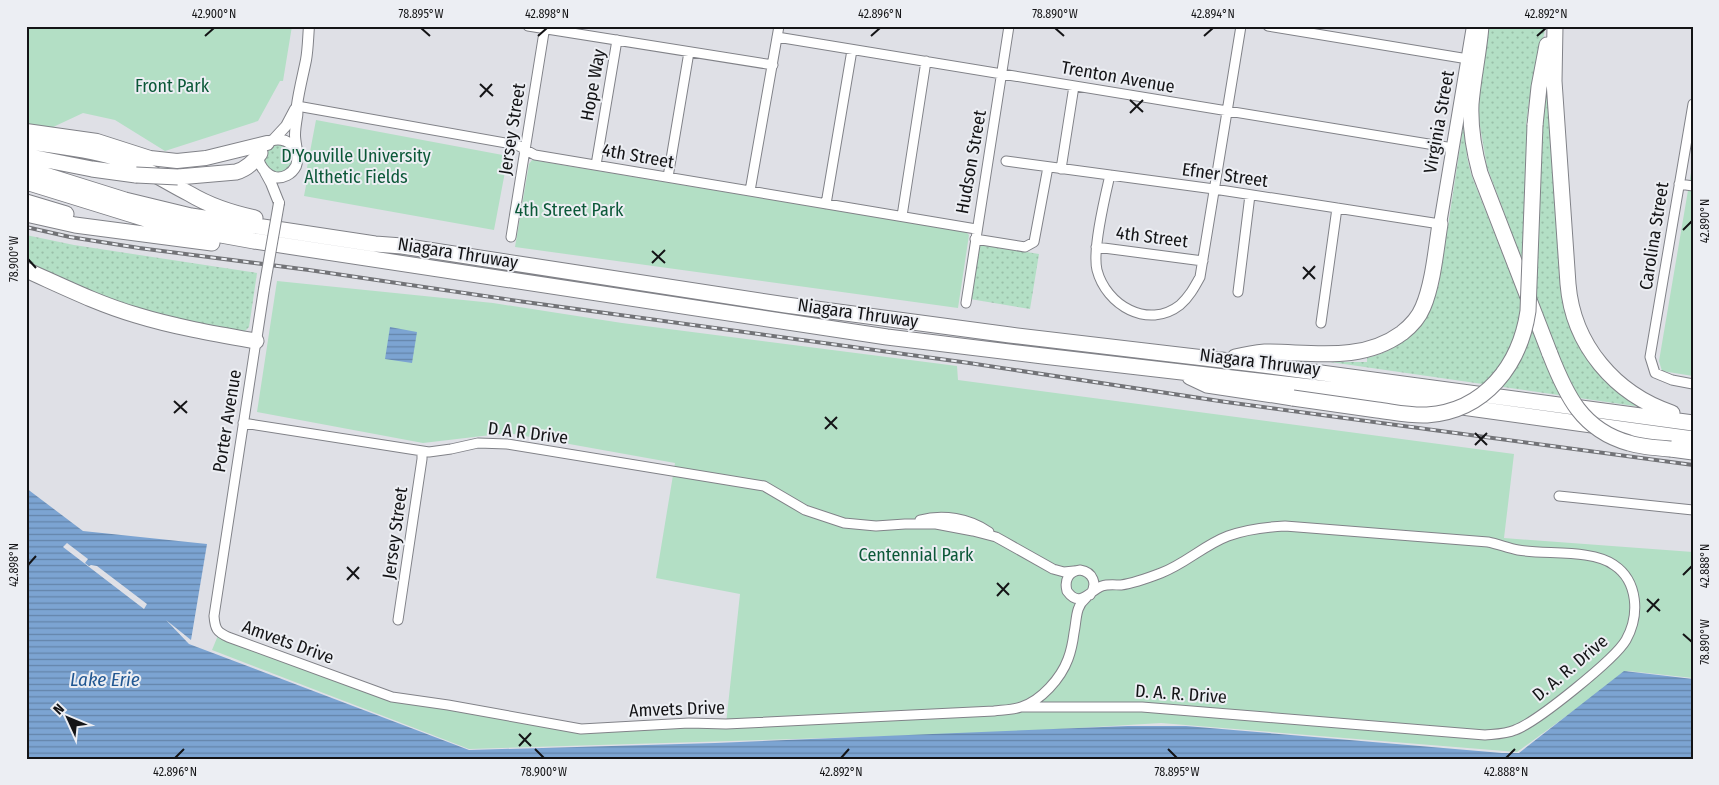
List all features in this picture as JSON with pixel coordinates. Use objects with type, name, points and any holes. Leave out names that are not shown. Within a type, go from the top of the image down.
[{"type":"highway","points":[[1481,26],[1471,102],[1476,159],[1561,382],[1572,402],[1583,416],[1616,439],[1629,443],[1693,452]]},
{"type":"highway","points":[[1177,372],[1207,385],[1418,415],[1434,414],[1456,408],[1488,390],[1503,375],[1518,349],[1525,329],[1528,311],[1535,125],[1539,87],[1551,26]]},
{"type":"highway","points":[[1555,26],[1554,81],[1568,284],[1574,316],[1580,334],[1589,350],[1623,388],[1655,407],[1693,421]]},
{"type":"highway","points":[[26,131],[98,141],[150,158],[177,161],[206,158],[267,145]]},
{"type":"highway","points":[[26,141],[95,152],[121,159],[147,170],[189,194],[223,209],[266,220],[377,236],[402,246]]},
{"type":"highway","points":[[26,156],[92,169],[178,177],[228,174],[243,170],[252,164],[267,145]]},
{"type":"highway","name":"Niagara Thruway","points":[[26,169],[125,200],[190,216],[375,244],[402,246],[796,306],[1010,335],[1693,421]]},
{"type":"highway","name":"Niagara Thruway","points":[[26,182],[168,225],[254,242],[869,334],[1364,393],[1693,439]]},
{"type":"highway","points":[[26,202],[74,216],[100,227]]},
{"type":"highway","points":[[26,214],[75,225],[220,244],[254,242]]},
{"type":"highway","points":[[1219,360],[1262,352],[1344,354],[1374,348],[1395,338],[1412,324],[1423,307],[1428,293],[1440,224]]},
{"type":"highway","points":[[26,270],[135,315],[167,324],[256,341]]},
{"type":"main road","name":"Virginia Street","points":[[1440,224],[1473,26]]},
{"type":"street","name":"Porter Avenue","points":[[228,637],[217,630],[214,616],[264,288],[279,203],[284,181],[297,160],[294,134],[309,26]]},
{"type":"street","points":[[528,26],[773,65]]},
{"type":"street","points":[[750,191],[779,26]]},
{"type":"street","name":"Hudson Street","points":[[966,303],[976,229],[1010,26]]},
{"type":"street","points":[[1110,176],[1096,246],[1095,260],[1102,282],[1116,302],[1137,314],[1168,312],[1178,306],[1192,292],[1200,277],[1241,26]]},
{"type":"street","points":[[1268,26],[1468,59]]},
{"type":"street","name":"Jersey Street","points":[[511,237],[545,28]]},
{"type":"street","name":"Trenton Avenue","points":[[777,36],[852,50],[1453,148]]},
{"type":"street","name":"Hope Way","points":[[596,165],[617,40]]},
{"type":"street","points":[[826,204],[852,50]]},
{"type":"street","points":[[668,177],[690,52]]},
{"type":"street","points":[[902,216],[926,61]]},
{"type":"street","points":[[1061,169],[1074,86]]},
{"type":"street","name":"Carolina Street","points":[[1693,104],[1650,357],[1655,373],[1672,380],[1693,384]]},
{"type":"street","name":"Porter Avenue","points":[[267,145],[286,126],[297,106]]},
{"type":"street","name":"4th Street","points":[[297,106],[518,145],[535,155],[976,229]]},
{"type":"street","points":[[279,203],[271,183],[261,166],[267,145],[285,140],[297,153]]},
{"type":"street","name":"Efner Street","points":[[1006,161],[1214,189],[1440,224]]},
{"type":"street","points":[[975,239],[1024,247],[1034,242],[1048,167]]},
{"type":"street","points":[[264,171],[275,177],[291,172]]},
{"type":"street","points":[[1679,184],[1693,186]]},
{"type":"street","points":[[1238,292],[1250,195]]},
{"type":"street","points":[[1321,323],[1337,208]]},
{"type":"street","name":"4th Street","points":[[1096,246],[1202,263]]},
{"type":"street","name":"D A R Drive","points":[[243,423],[422,451],[437,451],[478,443],[499,444],[750,483],[773,490],[805,510],[840,522],[876,526],[905,524],[950,526],[996,537],[1054,570]]},
{"type":"street","name":"Jersey Street","points":[[398,620],[422,451]]},
{"type":"street","points":[[1559,496],[1693,510]]},
{"type":"street","name":"D. A. R. Drive","points":[[1022,707],[1142,707],[1476,734],[1500,734],[1524,726],[1557,702],[1610,658],[1626,640],[1635,615],[1635,598],[1628,580],[1622,570],[1604,559],[1518,550],[1488,542],[1284,526],[1264,527],[1227,536],[1160,574],[1134,582],[1102,586],[1089,595]]},
{"type":"street","points":[[1054,570],[1064,572],[1085,571],[1099,582],[1107,585]]},
{"type":"street","points":[[1054,570],[1075,603],[1077,610]]},
{"type":"street","points":[[1078,570],[1071,573],[1067,578],[1065,584],[1067,592],[1076,598],[1082,599],[1089,595]]},
{"type":"street","points":[[1077,610],[1094,586],[1094,580],[1090,574]]},
{"type":"street","name":"Amvets Drive","points":[[228,637],[392,697],[581,729],[994,711],[1022,707],[1039,697],[1061,674],[1072,646],[1077,610]]},
{"type":"green space","name":"Front Park","points":[[26,26],[292,26],[283,81],[280,81],[258,121],[165,151],[115,120],[83,113],[51,128],[26,124]]},
{"type":"green space","points":[[1488,26],[1546,26],[1529,101],[1526,126],[1539,125],[1549,66],[1566,306],[1576,340],[1589,359],[1641,407],[1330,362],[1367,362],[1367,358],[1394,348],[1414,332],[1429,310],[1439,284],[1467,102],[1465,134],[1471,174],[1535,336],[1546,357],[1556,354],[1487,167],[1478,114],[1478,91]]},
{"type":"green space","name":"D'Youville University Althetic Fields","points":[[316,120],[508,156],[494,230],[304,196],[308,175],[306,173]]},
{"type":"green space","points":[[278,143],[288,148],[293,158],[288,168],[278,173],[268,168],[263,158],[268,148]]},
{"type":"green space","name":"4th Street Park","points":[[532,160],[966,232],[969,235],[958,308],[515,247],[529,164]]},
{"type":"green space","points":[[1693,161],[1693,376],[1662,371],[1659,361]]},
{"type":"green space","points":[[26,235],[74,245],[257,273],[249,327],[242,331],[189,321],[121,303],[94,293],[26,263]]},
{"type":"green space","points":[[979,244],[1039,254],[1030,309],[970,299]]},
{"type":"green space","name":"Centennial Park","points":[[277,281],[493,303],[622,323],[957,366],[958,380],[1514,454],[1504,538],[1693,552],[1693,678],[1628,671],[1517,752],[1161,723],[994,733],[469,749],[212,650],[219,633],[392,697],[581,729],[726,724],[740,594],[656,578],[675,463],[508,433],[423,443],[257,412]]},
{"type":"water","points":[[390,327],[417,332],[412,363],[385,359]]},
{"type":"water","name":"Lake Erie","points":[[26,488],[83,531],[207,544],[191,640],[166,620],[189,644],[469,750],[715,743],[1128,726],[1186,726],[1519,753],[1624,671],[1693,679],[1693,759],[26,759]]},
{"type":"pier","points":[[67,543],[88,559],[85,563],[89,566],[97,566],[147,604],[144,609],[63,547]]},
{"type":"railway","points":[[26,227],[70,237],[139,248],[309,270],[518,301],[969,363],[1226,402],[1693,465]]}]
